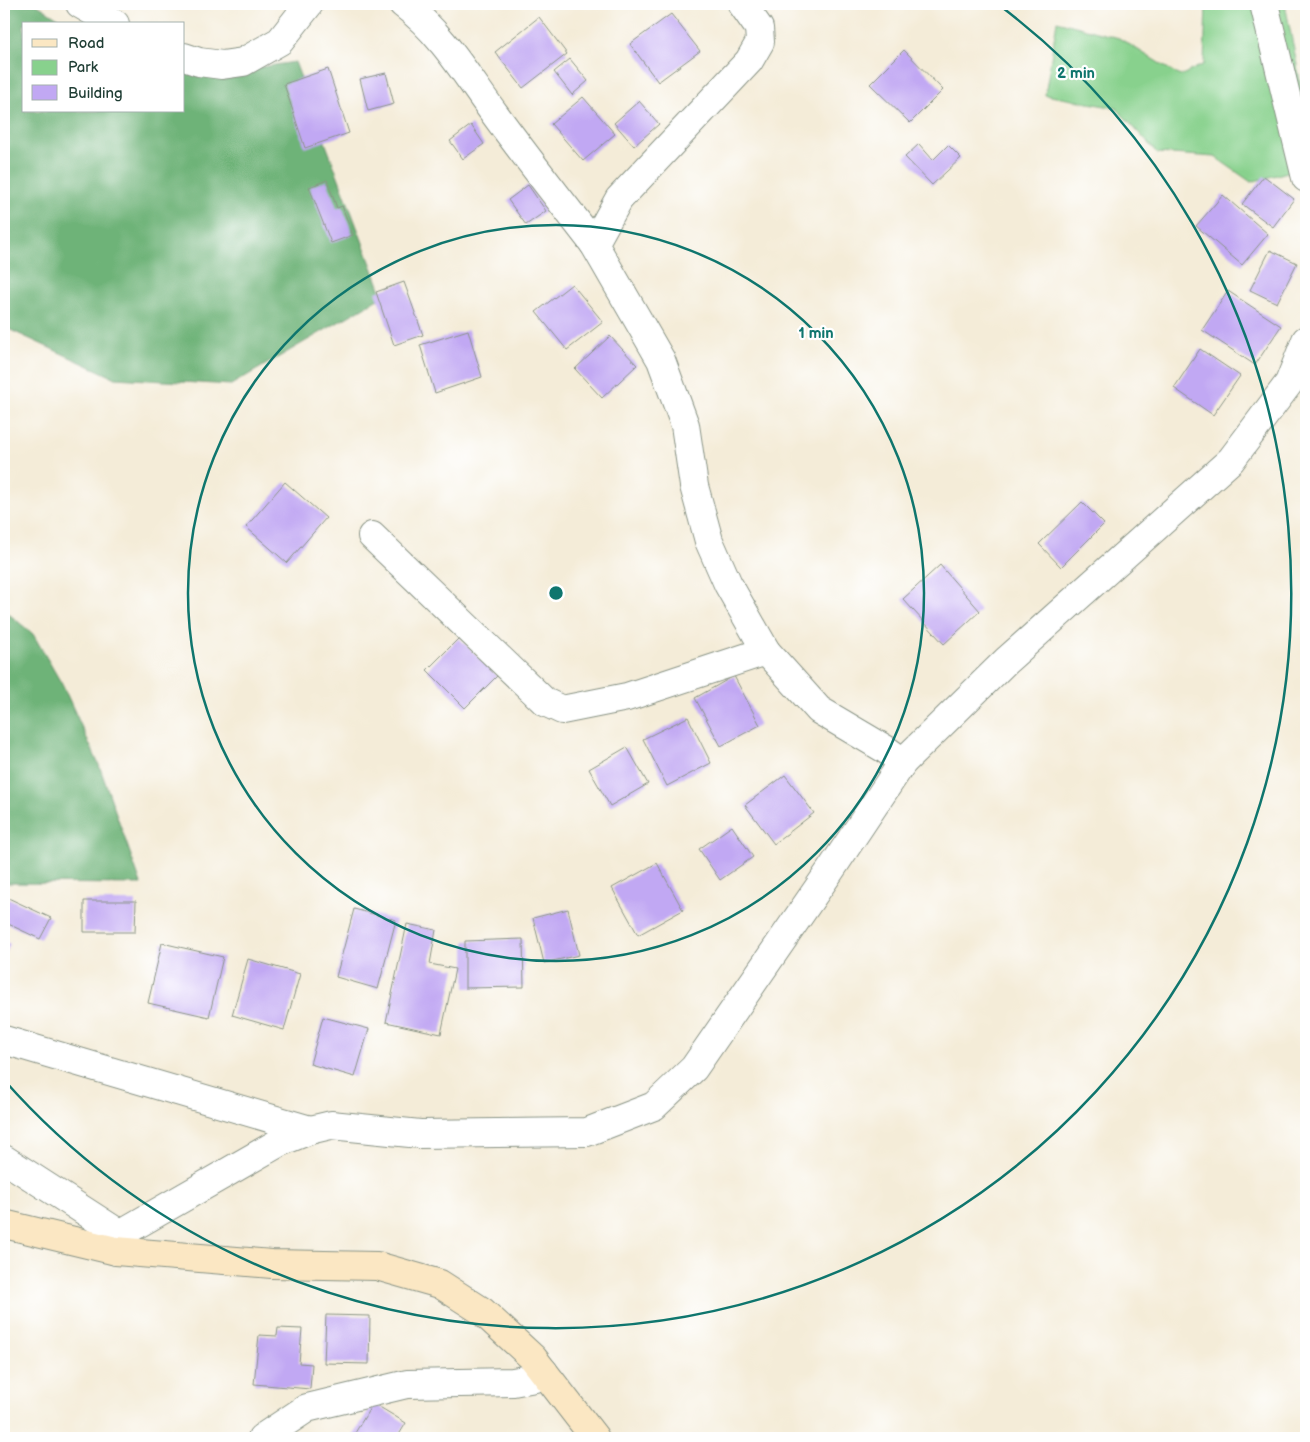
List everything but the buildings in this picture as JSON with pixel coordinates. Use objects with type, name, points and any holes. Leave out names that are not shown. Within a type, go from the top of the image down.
[{"type":"street","points":[[80,4],[112,22]]},
{"type":"street","points":[[185,57],[222,66],[243,62],[280,41],[309,4]]},
{"type":"street","points":[[403,4],[426,22],[444,44],[594,244],[661,360],[685,425],[694,486],[709,541],[728,584],[766,651],[819,710],[885,749],[903,762]]},
{"type":"street","points":[[594,244],[619,199],[750,62],[760,42],[759,28],[742,4]]},
{"type":"street","points":[[1264,4],[1306,178]]},
{"type":"street","points":[[118,1242],[280,1142],[310,1130],[331,1125],[420,1134],[588,1132],[654,1106],[694,1068],[903,762],[1006,661],[1230,460],[1290,383],[1306,340]]},
{"type":"street","points":[[372,536],[545,702],[562,710],[627,697],[766,651]]},
{"type":"street","points":[[4,1040],[310,1130]]},
{"type":"street","points":[[4,1159],[118,1242]]},
{"type":"street","points":[[4,1224],[272,1264],[377,1266],[440,1284],[482,1311],[533,1358],[595,1438]]},
{"type":"street","points":[[262,1438],[307,1408],[407,1384],[513,1382],[535,1378],[544,1372]]},
{"type":"green space","points":[[4,4],[36,4],[65,22],[22,22],[22,112],[185,112],[185,70],[202,76],[295,62],[383,296],[231,385],[115,378],[4,327]]},
{"type":"green space","points":[[1206,4],[1285,4],[1306,111],[1306,167],[1251,182],[1215,157],[1157,153],[1116,108],[1045,95],[1057,21],[1119,38],[1180,76],[1204,64]]},
{"type":"green space","points":[[4,610],[33,634],[63,686],[99,765],[141,884],[4,883]]}]
